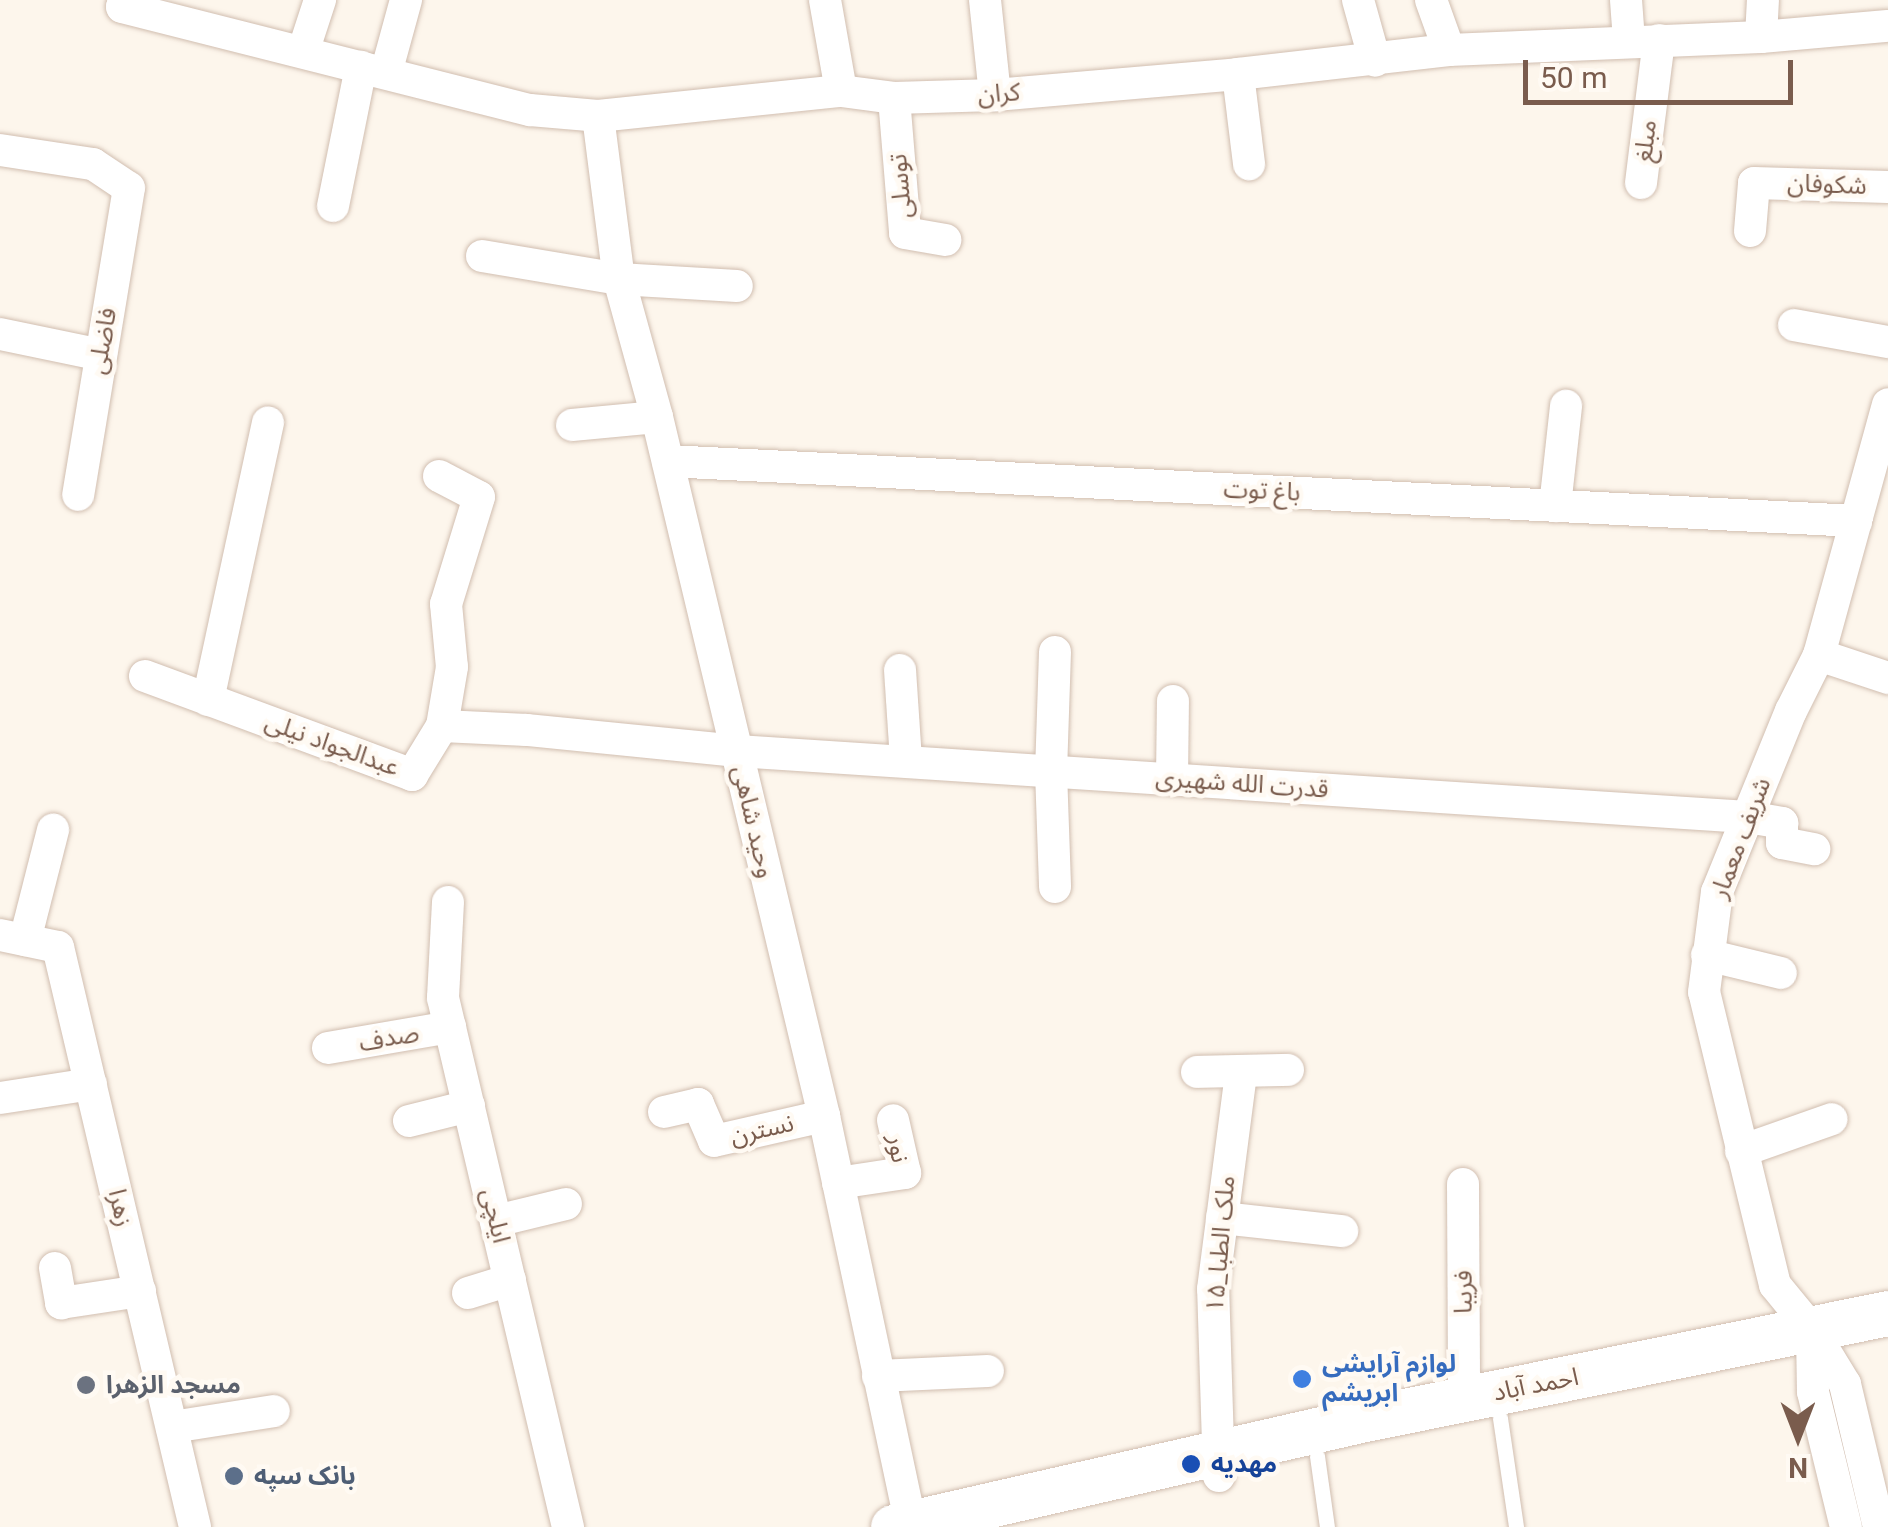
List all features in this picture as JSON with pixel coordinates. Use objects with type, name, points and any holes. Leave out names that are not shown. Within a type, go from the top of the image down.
[{"type":"main road","name":"احمد آباد","points":[[1817,1345],[1888,1313]]},
{"type":"main road","name":"احمد آباد","points":[[905,1526],[1482,1409],[1817,1345],[1888,1336]]},
{"type":"main road","name":"احمد آباد","points":[[970,1527],[1218,1465],[1318,1456],[1482,1409]]},
{"type":"street","points":[[303,52],[320,0]]},
{"type":"street","points":[[333,206],[374,70],[406,0]]},
{"type":"street","points":[[825,0],[841,91]]},
{"type":"street","points":[[985,0],[995,95]]},
{"type":"street","points":[[1358,0],[1375,61]]},
{"type":"street","points":[[1431,0],[1449,50]]},
{"type":"street","name":"مبلغ","points":[[1626,0],[1644,41],[1641,183]]},
{"type":"street","points":[[1761,37],[1762,0]]},
{"type":"street","name":"کران","points":[[123,4],[530,110],[598,116],[841,91],[894,98],[995,95],[1375,61],[1449,50],[1761,37],[1888,26]]},
{"type":"street","points":[[1238,74],[1248,164]]},
{"type":"street","name":"توسلی","points":[[894,98],[904,233],[945,240]]},
{"type":"street","name":"وحید شاهی","points":[[598,116],[619,279],[668,461],[824,1116],[905,1526]]},
{"type":"street","name":"فاضلی","points":[[0,150],[92,164],[130,188],[78,495]]},
{"type":"street","name":"شکوفان","points":[[1750,231],[1754,183],[1888,187]]},
{"type":"street","points":[[482,256],[619,279],[738,286]]},
{"type":"street","points":[[1794,325],[1888,342]]},
{"type":"street","points":[[0,334],[101,355]]},
{"type":"street","name":"شریف معمار","points":[[1879,1527],[1845,1384],[1775,1285],[1704,992],[1717,892],[1790,711],[1820,655],[1888,404]]},
{"type":"street","points":[[1554,506],[1566,406]]},
{"type":"street","points":[[572,425],[657,417]]},
{"type":"street","points":[[208,700],[268,422]]},
{"type":"street","name":"باغ توت","points":[[668,461],[1856,520]]},
{"type":"street","points":[[439,476],[479,497],[446,604],[452,667],[442,726],[738,750]]},
{"type":"street","points":[[1055,652],[1055,887]]},
{"type":"street","points":[[1820,655],[1888,678]]},
{"type":"street","points":[[900,670],[906,761]]},
{"type":"street","name":"عبدالجواد نیلی","points":[[145,676],[412,774],[442,726]]},
{"type":"street","points":[[1172,701],[1172,779]]},
{"type":"street","name":"قدرت الله شهیری","points":[[738,750],[1748,817]]},
{"type":"street","points":[[1748,817],[1782,823],[1782,843],[1814,849]]},
{"type":"street","points":[[13,938],[53,830]]},
{"type":"street","name":"ایلچی","points":[[448,902],[442,998],[568,1527]]},
{"type":"street","name":"زهرا","points":[[13,938],[58,947],[195,1527]]},
{"type":"street","points":[[1707,956],[1781,973]]},
{"type":"street","name":"صدف","points":[[328,1048],[450,1027]]},
{"type":"street","points":[[1198,1072],[1288,1070]]},
{"type":"street","name":"۱۵_ملک الطبا","points":[[1218,1465],[1213,1289],[1241,1073]]},
{"type":"street","points":[[0,1098],[91,1084]]},
{"type":"street","name":"نسترن","points":[[664,1112],[698,1104],[714,1141],[824,1116]]},
{"type":"street","points":[[409,1121],[469,1106]]},
{"type":"street","name":"نور","points":[[838,1183],[904,1173],[894,1120]]},
{"type":"street","points":[[1742,1151],[1832,1120]]},
{"type":"street","name":"فریبا","points":[[1463,1184],[1482,1409]]},
{"type":"street","points":[[496,1221],[566,1204]]},
{"type":"street","points":[[1222,1218],[1342,1232]]},
{"type":"street","points":[[54,1268],[61,1303],[140,1291]]},
{"type":"street","points":[[468,1293],[510,1280]]},
{"type":"street","points":[[1817,1345],[1813,1392],[1846,1527]]},
{"type":"street","points":[[878,1376],[988,1371]]},
{"type":"street","points":[[172,1427],[274,1411]]},
{"type":"lane","points":[[1482,1409],[1516,1527]]},
{"type":"lane","points":[[1318,1456],[1327,1527]]},
{"type":"place","name":"لوازم آرایشی ابریشم","points":[[1302,1379]]},
{"type":"place","name":"مسجد الزهرا","points":[[86,1385]]},
{"type":"place","name":"مهدیه","points":[[1191,1464]]},
{"type":"place","name":"بانک سپه","points":[[234,1476]]}]
